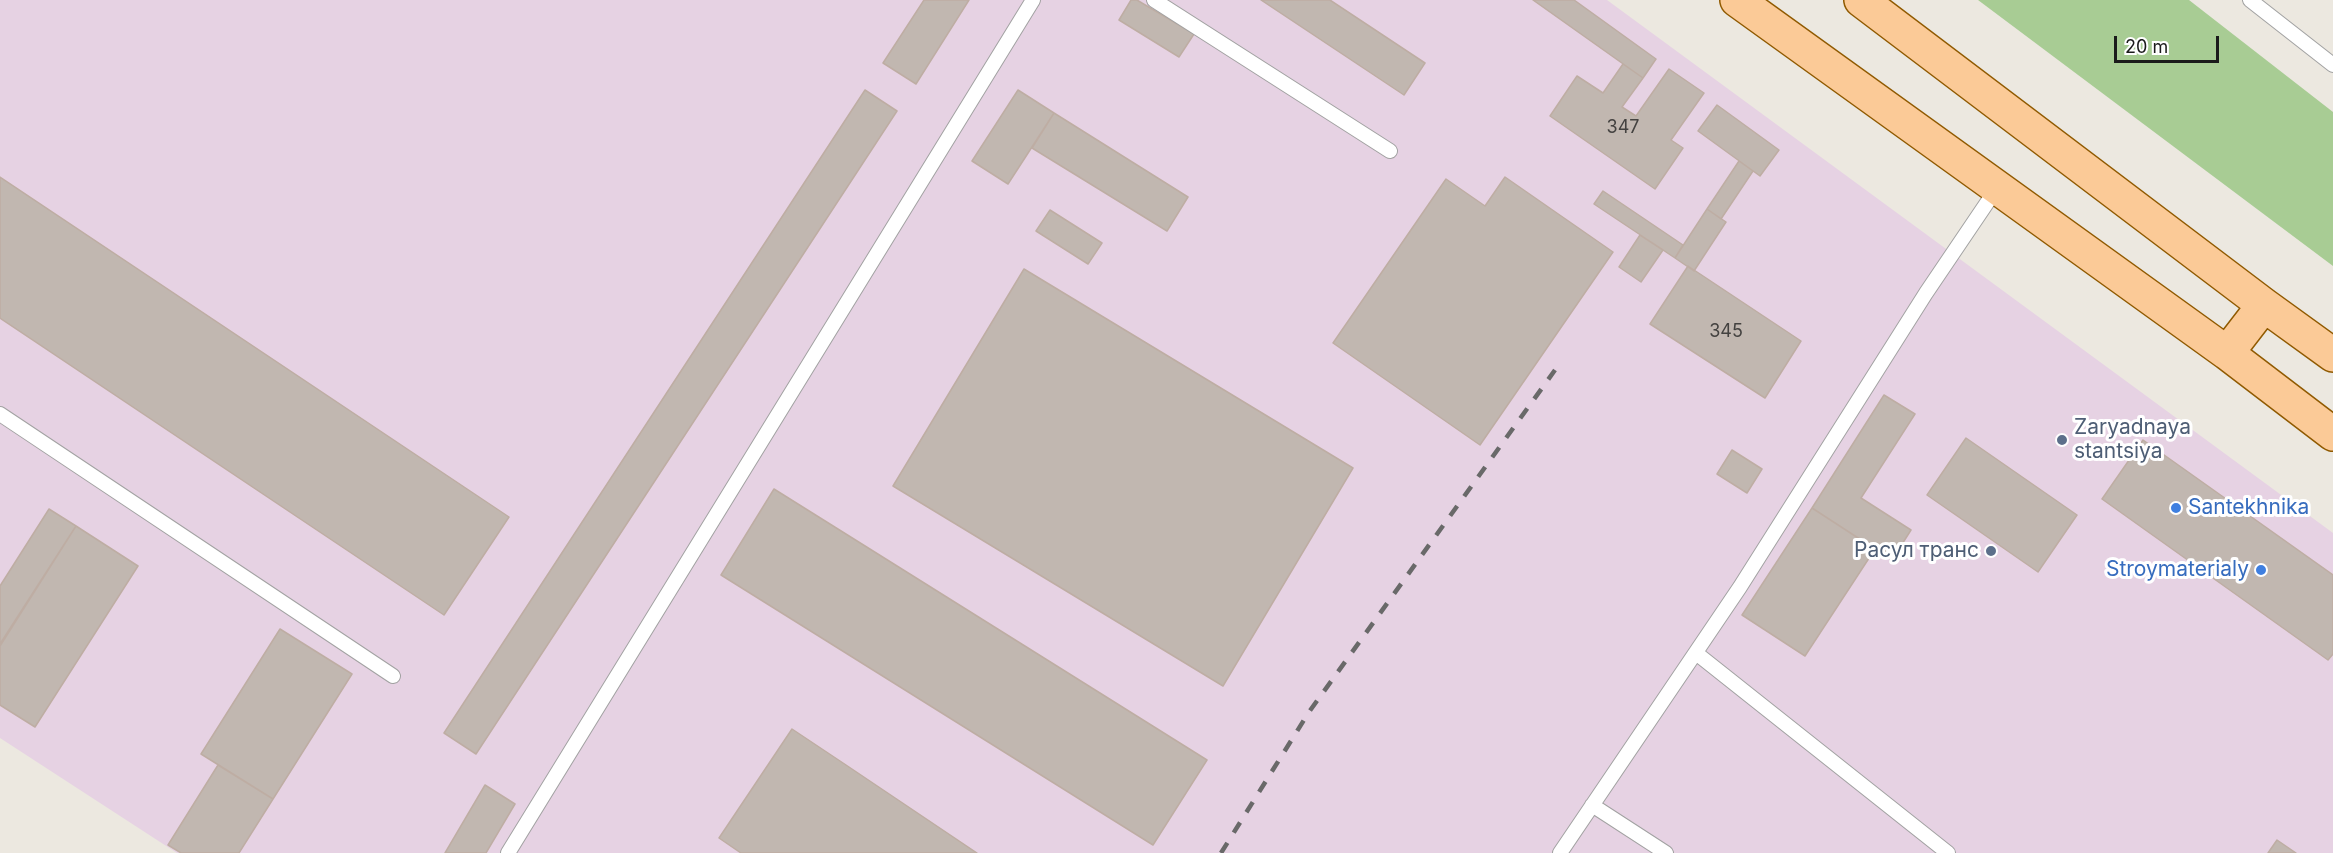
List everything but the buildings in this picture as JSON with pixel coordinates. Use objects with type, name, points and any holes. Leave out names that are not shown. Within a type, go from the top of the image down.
[{"type":"main road","points":[[1737,0],[2227,353],[2333,434]]},
{"type":"main road","points":[[1861,0],[2333,355]]},
{"type":"main road","points":[[2227,353],[2264,305]]},
{"type":"lane","points":[[508,853],[1033,0]]},
{"type":"lane","points":[[1154,0],[1389,151]]},
{"type":"lane","points":[[2250,0],[2333,65]]},
{"type":"lane","points":[[1560,853],[1740,587],[1926,293],[1997,188]]},
{"type":"lane","points":[[0,414],[393,676]]},
{"type":"lane","points":[[1696,653],[1948,853]]},
{"type":"lane","points":[[1592,805],[1666,853]]},
{"type":"shaded area","points":[[0,0],[1607,0],[2333,533],[2333,853],[177,853],[0,738]]},
{"type":"green space","points":[[1978,0],[2189,0],[2333,112],[2333,266]]},
{"type":"railway","points":[[1221,853],[1309,712],[1555,370]]},
{"type":"place","name":"Zaryadnaya stantsiya","points":[[2062,440]]},
{"type":"place","name":"Santekhnika","points":[[2176,508]]},
{"type":"place","name":"Расул транс","points":[[1991,551]]},
{"type":"place","name":"Stroymaterialy","points":[[2261,570]]}]
